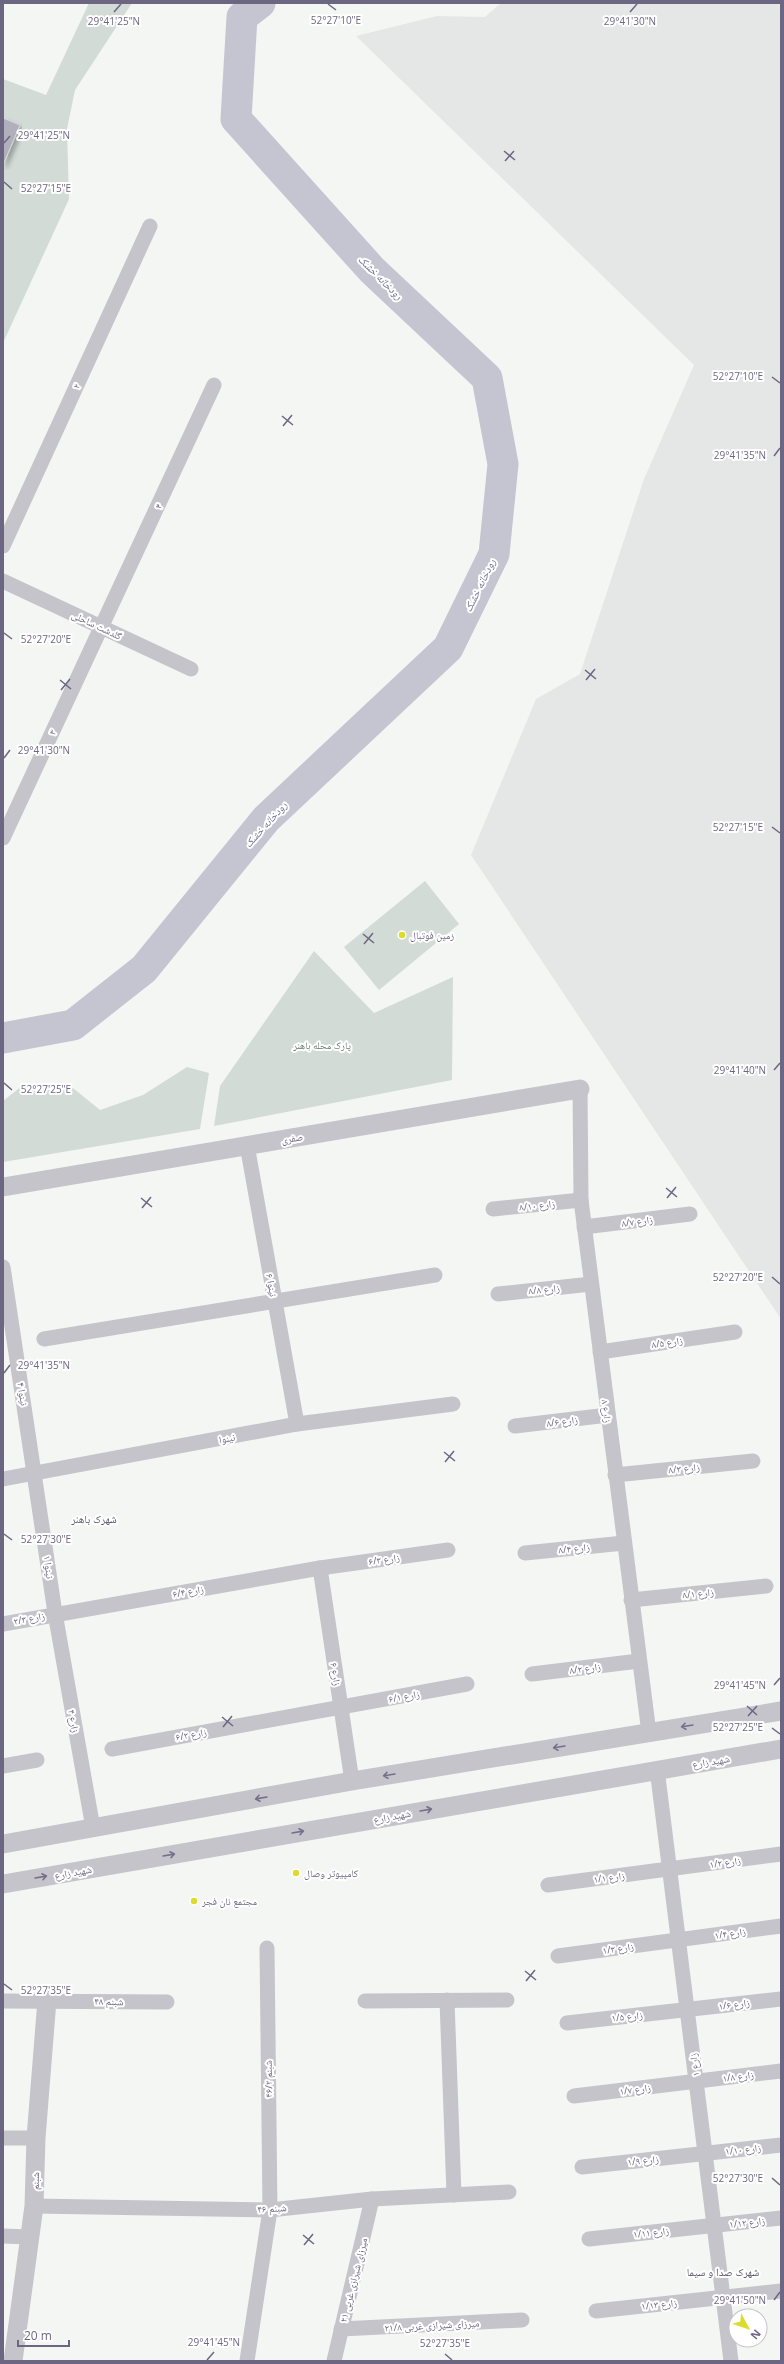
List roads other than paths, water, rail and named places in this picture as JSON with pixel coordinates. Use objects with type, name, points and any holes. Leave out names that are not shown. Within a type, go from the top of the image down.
[{"type":"street","name":"۲","points":[[3,546],[150,226]]},
{"type":"street","name":"۴","points":[[101,627],[214,385]]},
{"type":"street","name":"گلدشت ساحلی","points":[[3,581],[191,669]]},
{"type":"street","name":"۳","points":[[3,838],[101,627]]},
{"type":"street","name":"صفری","points":[[3,1187],[580,1089]]},
{"type":"street","name":"۸ زارع","points":[[580,1089],[581,1200],[638,1662],[649,1733]]},
{"type":"street","name":"۶ نینوا","points":[[247,1145],[297,1424]]},
{"type":"street","name":"۸/۱۰ زارع","points":[[492,1209],[581,1200]]},
{"type":"street","name":"۸/۷ زارع","points":[[584,1227],[690,1214]]},
{"type":"street","name":"۴ نینوا","points":[[3,1267],[35,1474]]},
{"type":"street","points":[[44,1339],[435,1275]]},
{"type":"street","name":"۸/۸ زارع","points":[[498,1294],[591,1284]]},
{"type":"street","name":"۸/۵ زارع","points":[[600,1352],[735,1332]]},
{"type":"street","name":"نینوا","points":[[3,1479],[297,1424],[453,1404]]},
{"type":"street","name":"۸/۶ زارع","points":[[515,1426],[608,1415]]},
{"type":"street","name":"۸/۳ زارع","points":[[615,1475],[753,1461]]},
{"type":"street","name":"۱ نینوا","points":[[35,1474],[55,1613]]},
{"type":"street","name":"۸/۴ زارع","points":[[525,1553],[624,1542]]},
{"type":"street","name":"۶/۳ زارع","points":[[320,1568],[448,1550]]},
{"type":"street","name":"۶/۴ زارع","points":[[55,1613],[320,1568]]},
{"type":"street","name":"۶ زارع","points":[[320,1568],[352,1781]]},
{"type":"street","name":"۸/۱ زارع","points":[[631,1600],[766,1586]]},
{"type":"street","name":"۲/۳ زارع","points":[[3,1624],[55,1613]]},
{"type":"street","name":"۴ زارع","points":[[55,1613],[93,1828]]},
{"type":"street","name":"۸/۲ زارع","points":[[532,1674],[638,1662]]},
{"type":"street","name":"۶/۱ زارع","points":[[341,1707],[467,1684]]},
{"type":"street","name":"۶/۲ زارع","points":[[112,1749],[341,1707]]},
{"type":"street","points":[[3,1844],[352,1781],[781,1711]]},
{"type":"street","name":"شهید زارع","points":[[3,1884],[656,1769],[781,1749]]},
{"type":"street","points":[[3,1766],[37,1760]]},
{"type":"street","name":"۱ زارع","points":[[656,1769],[731,2361]]},
{"type":"street","name":"۱/۲ زارع","points":[[669,1869],[781,1854]]},
{"type":"street","name":"۱/۱ زارع","points":[[548,1885],[669,1869]]},
{"type":"street","name":"۱/۴ زارع","points":[[678,1940],[781,1926]]},
{"type":"street","name":"۱/۳ زارع","points":[[558,1956],[678,1940]]},
{"type":"street","name":"۴۶/۲ شبنم","points":[[247,2361],[270,2210],[267,1948]]},
{"type":"street","name":"۱/۶ زارع","points":[[687,2010],[781,1999]]},
{"type":"street","name":"۴۸ شبنم","points":[[3,2001],[47,2000],[166,2002]]},
{"type":"street","name":"شبنم","points":[[14,2361],[34,2206],[36,2138],[47,2000]]},
{"type":"street","points":[[447,2000],[454,2195]]},
{"type":"street","points":[[364,2001],[507,2000]]},
{"type":"street","name":"۱/۵ زارع","points":[[567,2023],[687,2010]]},
{"type":"street","name":"۱/۸ زارع","points":[[696,2081],[781,2071]]},
{"type":"street","name":"۱/۷ زارع","points":[[574,2096],[696,2081]]},
{"type":"street","points":[[3,2138],[36,2138]]},
{"type":"street","name":"۱/۱۰ زارع","points":[[705,2153],[781,2144]]},
{"type":"street","name":"۱/۹ زارع","points":[[582,2167],[705,2153]]},
{"type":"street","name":"۴۶ شبنم","points":[[34,2206],[270,2210],[372,2199],[509,2192]]},
{"type":"street","name":"۲۱ میرزای شیرازی غربی","points":[[334,2361],[372,2199]]},
{"type":"street","name":"۱/۱۲ زارع","points":[[714,2225],[781,2218]]},
{"type":"street","name":"۱/۱۱ زارع","points":[[589,2239],[714,2225]]},
{"type":"street","points":[[3,2236],[30,2237]]},
{"type":"street","name":"۱/۱۳ زارع","points":[[596,2311],[781,2291]]},
{"type":"street","name":"۲۱/۸ میرزای شیرازی غربی","points":[[341,2329],[522,2320]]},
{"type":"waterway","name":"رودخانه خشک","points":[[3,1038],[73,1025],[144,969],[266,819],[448,648],[494,554],[503,464],[487,378],[372,270],[236,119],[242,17],[260,3]]},
{"type":"place","name":"زمین فوتبال","points":[[402,935]]},
{"type":"place","name":"کامپیوتر وصال","points":[[296,1873]]},
{"type":"place","name":"مجتمع نان فجر","points":[[194,1901]]},
{"type":"district","name":"شهرک باهنر","points":[[94,1518]]},
{"type":"district","name":"شهرک صدا و سیما","points":[[723,2271]]},
{"type":"park label","name":"پارک محله باهنر","points":[[322,1045]]}]
